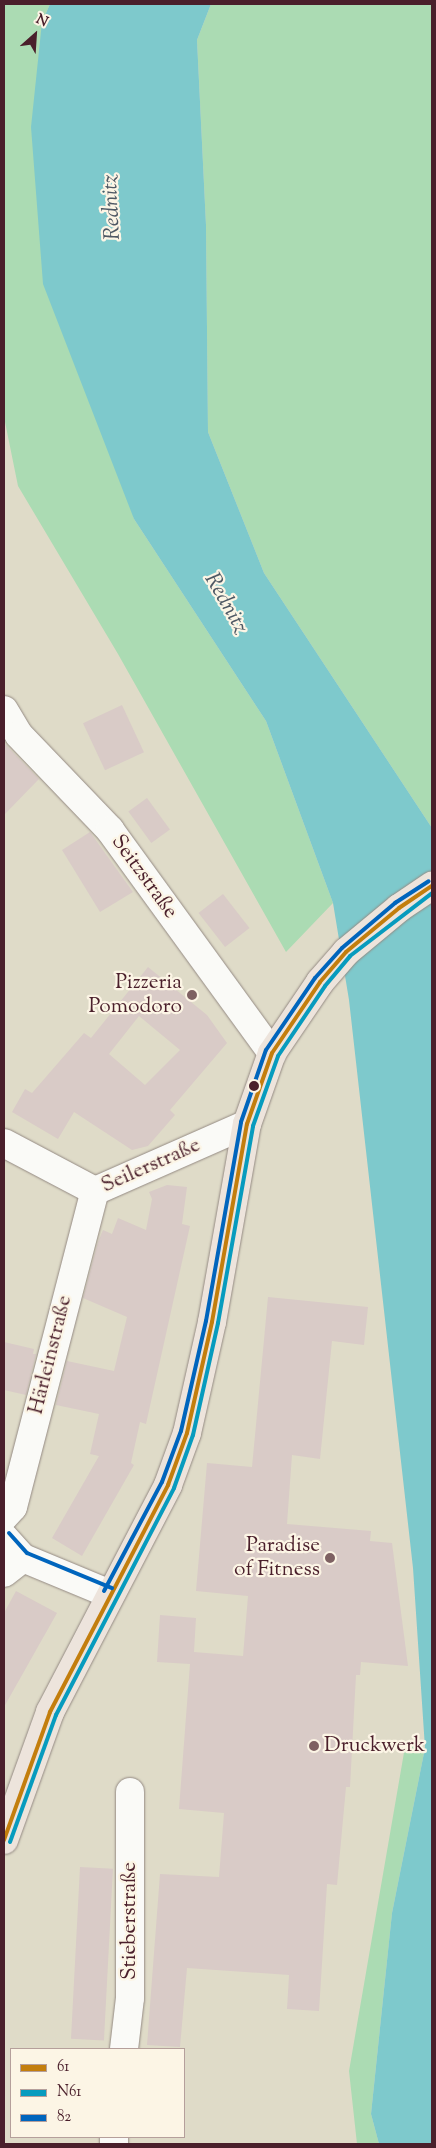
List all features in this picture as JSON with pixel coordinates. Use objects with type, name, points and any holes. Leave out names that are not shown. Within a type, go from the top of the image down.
[{"type":"main road","points":[[4,1840],[50,1712],[168,1485],[187,1432],[212,1322],[247,1124],[272,1053],[294,1018],[346,952],[399,908],[432,886]]},
{"type":"street","name":"Seitzstraße","points":[[4,710],[19,735],[110,830],[272,1053]]},
{"type":"street","name":"Seilerstraße","points":[[4,1143],[95,1192],[247,1124]]},
{"type":"street","name":"Härleinstraße","points":[[4,1517],[13,1506],[95,1192]]},
{"type":"street","points":[[4,1537],[14,1565],[110,1594]]},
{"type":"street","name":"Stieberstraße","points":[[124,2048],[130,1998],[130,1792]]},
{"type":"green space","points":[[4,4],[50,4],[42,22],[134,519],[266,721],[333,903],[286,952],[118,654],[18,486],[4,417]]},
{"type":"green space","points":[[211,4],[432,4],[432,828],[264,573],[208,432],[206,225],[197,40]]},
{"type":"green space","points":[[406,1741],[425,1748],[392,1913],[371,2114],[379,2144],[357,2144],[349,2071]]},
{"type":"water","name":"Rednitz","points":[[50,4],[211,4],[197,40],[206,225],[208,432],[264,573],[432,828],[432,2144],[379,2144],[371,2114],[392,1913],[425,1748],[413,1568],[349,1000],[333,903],[266,721],[134,519],[43,284],[31,127],[42,22]]},
{"type":"building","points":[[122,705],[144,752],[105,770],[83,723]]},
{"type":"building","points":[[4,743],[39,779],[4,815]]},
{"type":"building","points":[[147,798],[170,830],[151,843],[128,812]]},
{"type":"building","points":[[90,832],[133,892],[100,912],[62,850]]},
{"type":"building","points":[[223,894],[249,928],[225,947],[199,913]]},
{"type":"building","points":[[148,967],[207,1015],[227,1043],[170,1110],[175,1115],[148,1146],[132,1150],[74,1112],[58,1139],[12,1112],[25,1089],[32,1093],[84,1033],[91,1038]],"holes":[[[139,1016],[180,1050],[145,1085],[109,1054]]]},
{"type":"building","points":[[167,1185],[187,1187],[182,1224],[190,1226],[146,1424],[140,1422],[131,1463],[134,1465],[82,1556],[52,1538],[99,1456],[90,1454],[99,1414],[56,1405],[67,1361],[114,1371],[127,1317],[83,1298],[103,1230],[112,1234],[118,1218],[146,1230],[152,1199],[149,1192]]},
{"type":"building","points":[[268,1297],[368,1307],[364,1345],[332,1341],[320,1459],[292,1455],[287,1524],[371,1531],[370,1541],[392,1543],[408,1666],[361,1662],[360,1675],[356,1675],[350,1787],[346,1787],[337,1885],[327,1884],[319,2011],[287,2009],[289,1975],[187,1968],[180,2047],[147,2045],[160,1874],[219,1877],[224,1813],[179,1809],[190,1664],[157,1662],[160,1615],[196,1618],[194,1652],[243,1656],[248,1596],[196,1591],[207,1463],[252,1467]]},
{"type":"building","points":[[4,1342],[34,1349],[33,1354],[36,1354],[26,1395],[4,1390]]},
{"type":"building","points":[[16,1591],[57,1613],[4,1707],[4,1613]]},
{"type":"building","points":[[80,1867],[113,1869],[104,2040],[71,2039]]},
{"type":"transit line","name":"82","points":[[104,1591],[162,1482],[181,1431],[206,1321],[241,1122],[266,1050],[315,978],[342,948],[395,903],[429,881]]},
{"type":"transit line","name":"61","points":[[4,1840],[50,1712],[168,1485],[187,1433],[212,1322],[247,1124],[272,1053],[320,982],[346,952],[399,908],[432,886]]},
{"type":"transit line","name":"N61","points":[[10,1842],[56,1715],[174,1488],[193,1435],[218,1323],[253,1126],[278,1056],[325,986],[350,956],[432,893]]},
{"type":"transit line","name":"82","points":[[9,1533],[27,1553],[112,1588]]},
{"type":"place","name":"Pizzeria Pomodoro","points":[[192,995]]},
{"type":"place","name":"Paradise of Fitness","points":[[330,1558]]},
{"type":"place","name":"Druckwerk","points":[[314,1746]]}]
